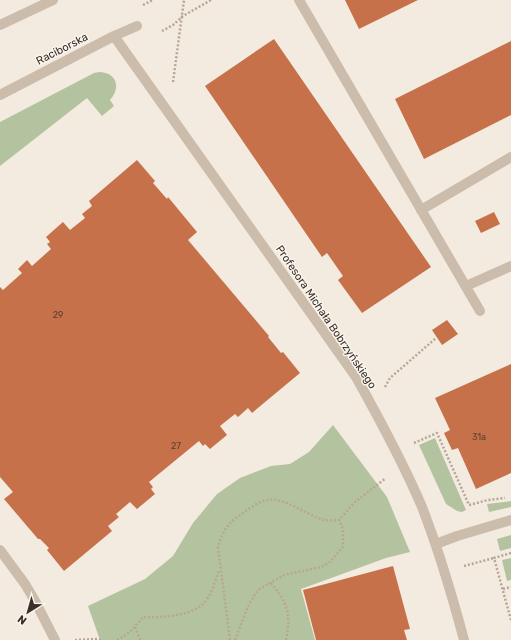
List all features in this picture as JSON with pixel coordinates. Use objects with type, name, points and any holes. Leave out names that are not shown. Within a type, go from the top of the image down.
[{"type":"street","points":[[0,25],[53,0]]},
{"type":"street","points":[[299,0],[480,311]]},
{"type":"street","name":"Raciborska","points":[[0,95],[114,36],[137,26]]},
{"type":"street","name":"Profesora Michała Bobrzyńskiego","points":[[114,36],[356,377],[382,424],[421,506],[447,577],[464,640]]},
{"type":"street","points":[[421,210],[511,157]]},
{"type":"street","points":[[466,286],[511,266]]},
{"type":"street","points":[[436,544],[457,536],[511,520]]},
{"type":"street","points":[[0,550],[26,584],[55,640]]},
{"type":"path","points":[[173,86],[184,0]]},
{"type":"path","points":[[162,31],[173,25],[183,16],[211,0]]},
{"type":"path","points":[[384,390],[390,378],[436,338]]},
{"type":"path","points":[[412,444],[437,433],[469,504],[488,500],[511,498]]},
{"type":"path","points":[[230,640],[218,547],[221,535],[227,525],[263,500],[274,499],[325,520],[339,520],[355,502],[388,476]]},
{"type":"path","points":[[235,640],[249,604],[254,594],[258,590],[284,575],[321,567],[330,562],[343,547],[343,529],[339,520]]},
{"type":"path","points":[[463,566],[511,553]]},
{"type":"path","points":[[494,558],[511,620]]},
{"type":"path","points":[[116,640],[135,627],[143,617],[155,618],[172,616],[186,612],[203,604],[212,591],[220,569]]},
{"type":"path","points":[[271,583],[286,604],[288,616],[286,640]]},
{"type":"path","points":[[503,589],[511,587]]},
{"type":"path","points":[[135,627],[140,640]]},
{"type":"path","points":[[75,640],[101,640]]},
{"type":"green space","points":[[100,72],[110,75],[116,82],[115,91],[110,100],[114,106],[102,116],[87,98],[0,166],[0,122],[94,73]]},
{"type":"green space","points":[[333,425],[387,497],[410,552],[386,558],[301,589],[315,640],[100,640],[88,606],[145,579],[173,556],[193,523],[217,494],[240,478],[271,466],[290,464],[309,452]]},
{"type":"green space","points":[[435,438],[466,510],[462,512],[457,511],[446,504],[419,445]]},
{"type":"green space","points":[[511,501],[511,507],[489,512],[487,504]]},
{"type":"green space","points":[[511,535],[511,548],[500,551],[497,539]]},
{"type":"green space","points":[[511,558],[511,580],[507,581],[502,560]]},
{"type":"building","points":[[345,0],[418,0],[359,29]]},
{"type":"building","points":[[274,39],[431,267],[362,313],[338,280],[343,276],[327,253],[322,257],[205,86]]},
{"type":"building","points":[[511,41],[511,115],[424,159],[395,99]]},
{"type":"building","points":[[137,160],[155,181],[153,183],[167,199],[168,197],[197,232],[188,240],[269,336],[268,337],[281,353],[283,352],[300,373],[252,413],[248,408],[238,417],[235,414],[220,426],[227,435],[210,449],[205,444],[203,446],[199,441],[149,482],[153,487],[151,489],[155,494],[137,509],[130,502],[116,514],[119,517],[108,526],[112,531],[64,571],[47,550],[49,548],[40,539],[38,539],[4,499],[13,492],[0,477],[0,287],[3,290],[22,273],[18,269],[27,260],[32,266],[51,249],[47,244],[50,242],[46,237],[63,222],[70,230],[85,218],[82,214],[92,206],[89,201]]},
{"type":"building","points":[[494,212],[500,224],[481,233],[475,221]]},
{"type":"building","points":[[447,320],[458,334],[442,345],[432,330]]},
{"type":"building","points":[[511,364],[511,473],[476,489],[458,448],[452,450],[444,433],[450,430],[435,398]]},
{"type":"building","points":[[393,566],[410,629],[404,630],[407,640],[316,640],[303,590]]}]
